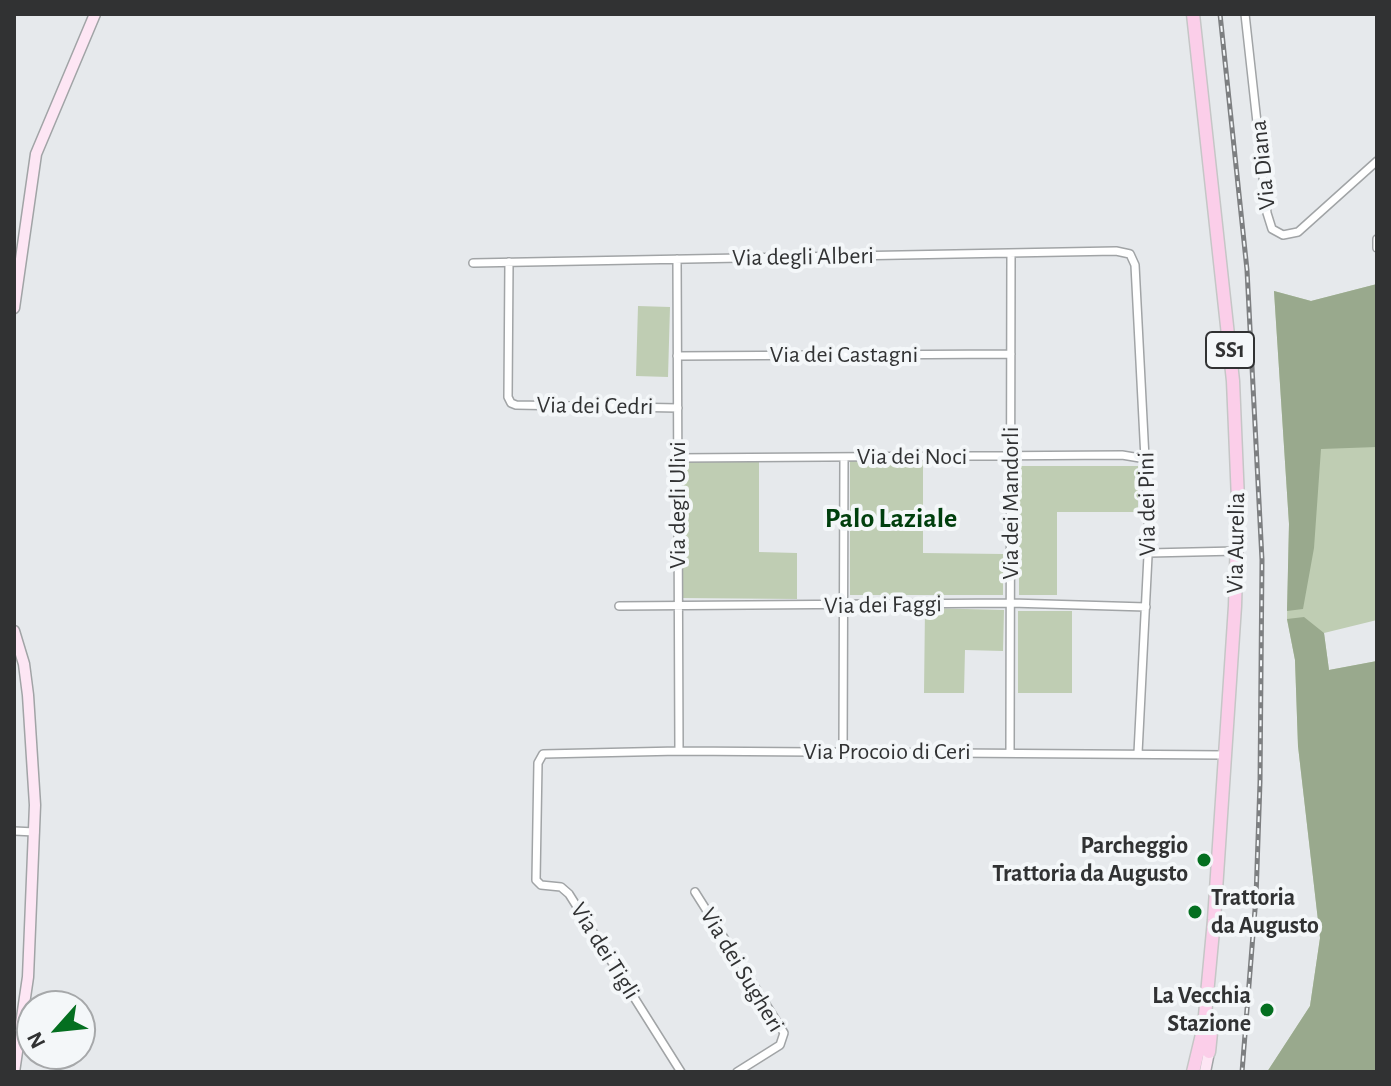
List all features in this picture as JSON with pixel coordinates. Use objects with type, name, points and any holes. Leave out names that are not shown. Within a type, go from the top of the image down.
[{"type":"main road","name":"Via Aurelia","points":[[1193,14],[1234,399],[1238,474],[1237,551],[1214,920],[1204,1026],[1196,1071]]},
{"type":"main road","points":[[1209,1052],[1215,984],[1214,920]]},
{"type":"street","points":[[14,308],[36,154],[95,14]]},
{"type":"street","name":"Via Diana","points":[[1245,14],[1267,213],[1272,229],[1287,235],[1301,230],[1377,161]]},
{"type":"street","points":[[1377,239],[1377,248]]},
{"type":"street","name":"Via degli Alberi","points":[[473,263],[1116,251],[1132,256]]},
{"type":"street","name":"Via dei Mandorli","points":[[1010,752],[1011,253]]},
{"type":"street","name":"Via dei Pini","points":[[1132,256],[1135,265],[1149,553],[1138,753]]},
{"type":"street","name":"Via degli Ulivi","points":[[677,259],[679,751]]},
{"type":"street","name":"Via dei Cedri","points":[[509,262],[508,397],[511,403],[678,408]]},
{"type":"street","name":"Via dei Castagni","points":[[677,356],[1011,354]]},
{"type":"street","name":"Via dei Noci","points":[[677,458],[1122,455],[1146,459]]},
{"type":"street","points":[[843,752],[844,458]]},
{"type":"street","points":[[1149,553],[1237,551]]},
{"type":"street","name":"Via dei Faggi","points":[[619,606],[1011,603],[1146,607]]},
{"type":"street","points":[[14,631],[24,664],[30,708],[35,832],[29,968],[14,1072]]},
{"type":"street","name":"Via Procoio di Ceri","points":[[549,753],[1224,755]]},
{"type":"street","name":"Via dei Tigli","points":[[549,753],[540,757],[538,763],[536,880],[541,885],[561,887],[569,894],[681,1072]]},
{"type":"street","points":[[14,831],[35,832]]},
{"type":"street","name":"Via dei Sugheri","points":[[695,892],[784,1033],[780,1045],[743,1070]]},
{"type":"street","points":[[1196,1071],[1209,1052]]},
{"type":"green space","points":[[1377,284],[1377,620],[1324,633],[1329,670],[1377,661],[1377,1072],[1267,1072],[1310,1006],[1320,938],[1298,746],[1295,660],[1287,619],[1289,524],[1274,291],[1311,301]]},
{"type":"green space","points":[[1377,284],[1377,447],[1321,449],[1314,548],[1303,609],[1287,611],[1289,524],[1274,291],[1311,301]]},
{"type":"green space","points":[[638,306],[670,307],[668,377],[636,376]]},
{"type":"green space","points":[[850,461],[923,461],[923,553],[1003,554],[1003,595],[850,595]]},
{"type":"green space","points":[[683,462],[759,462],[759,552],[797,553],[797,599],[682,598]]},
{"type":"green space","points":[[1019,466],[1138,466],[1138,512],[1057,512],[1057,595],[1019,595]]},
{"type":"green space","points":[[925,608],[1004,610],[1003,651],[965,650],[964,693],[924,693]]},
{"type":"green space","points":[[1018,611],[1072,611],[1072,693],[1018,693]]},
{"type":"green space","points":[[1304,617],[1324,633],[1329,670],[1377,661],[1377,1072],[1267,1072],[1310,1006],[1320,938],[1298,746],[1295,660],[1287,619]]},
{"type":"railway","points":[[1220,14],[1247,270],[1262,560],[1256,897],[1242,1072]]},
{"type":"place","name":"Parcheggio Trattoria da Augusto","points":[[1204,860]]},
{"type":"place","name":"Trattoria da Augusto","points":[[1195,912]]},
{"type":"place","name":"La Vecchia Stazione","points":[[1267,1010]]},
{"type":"district","name":"Palo Laziale","points":[[891,519]]}]
